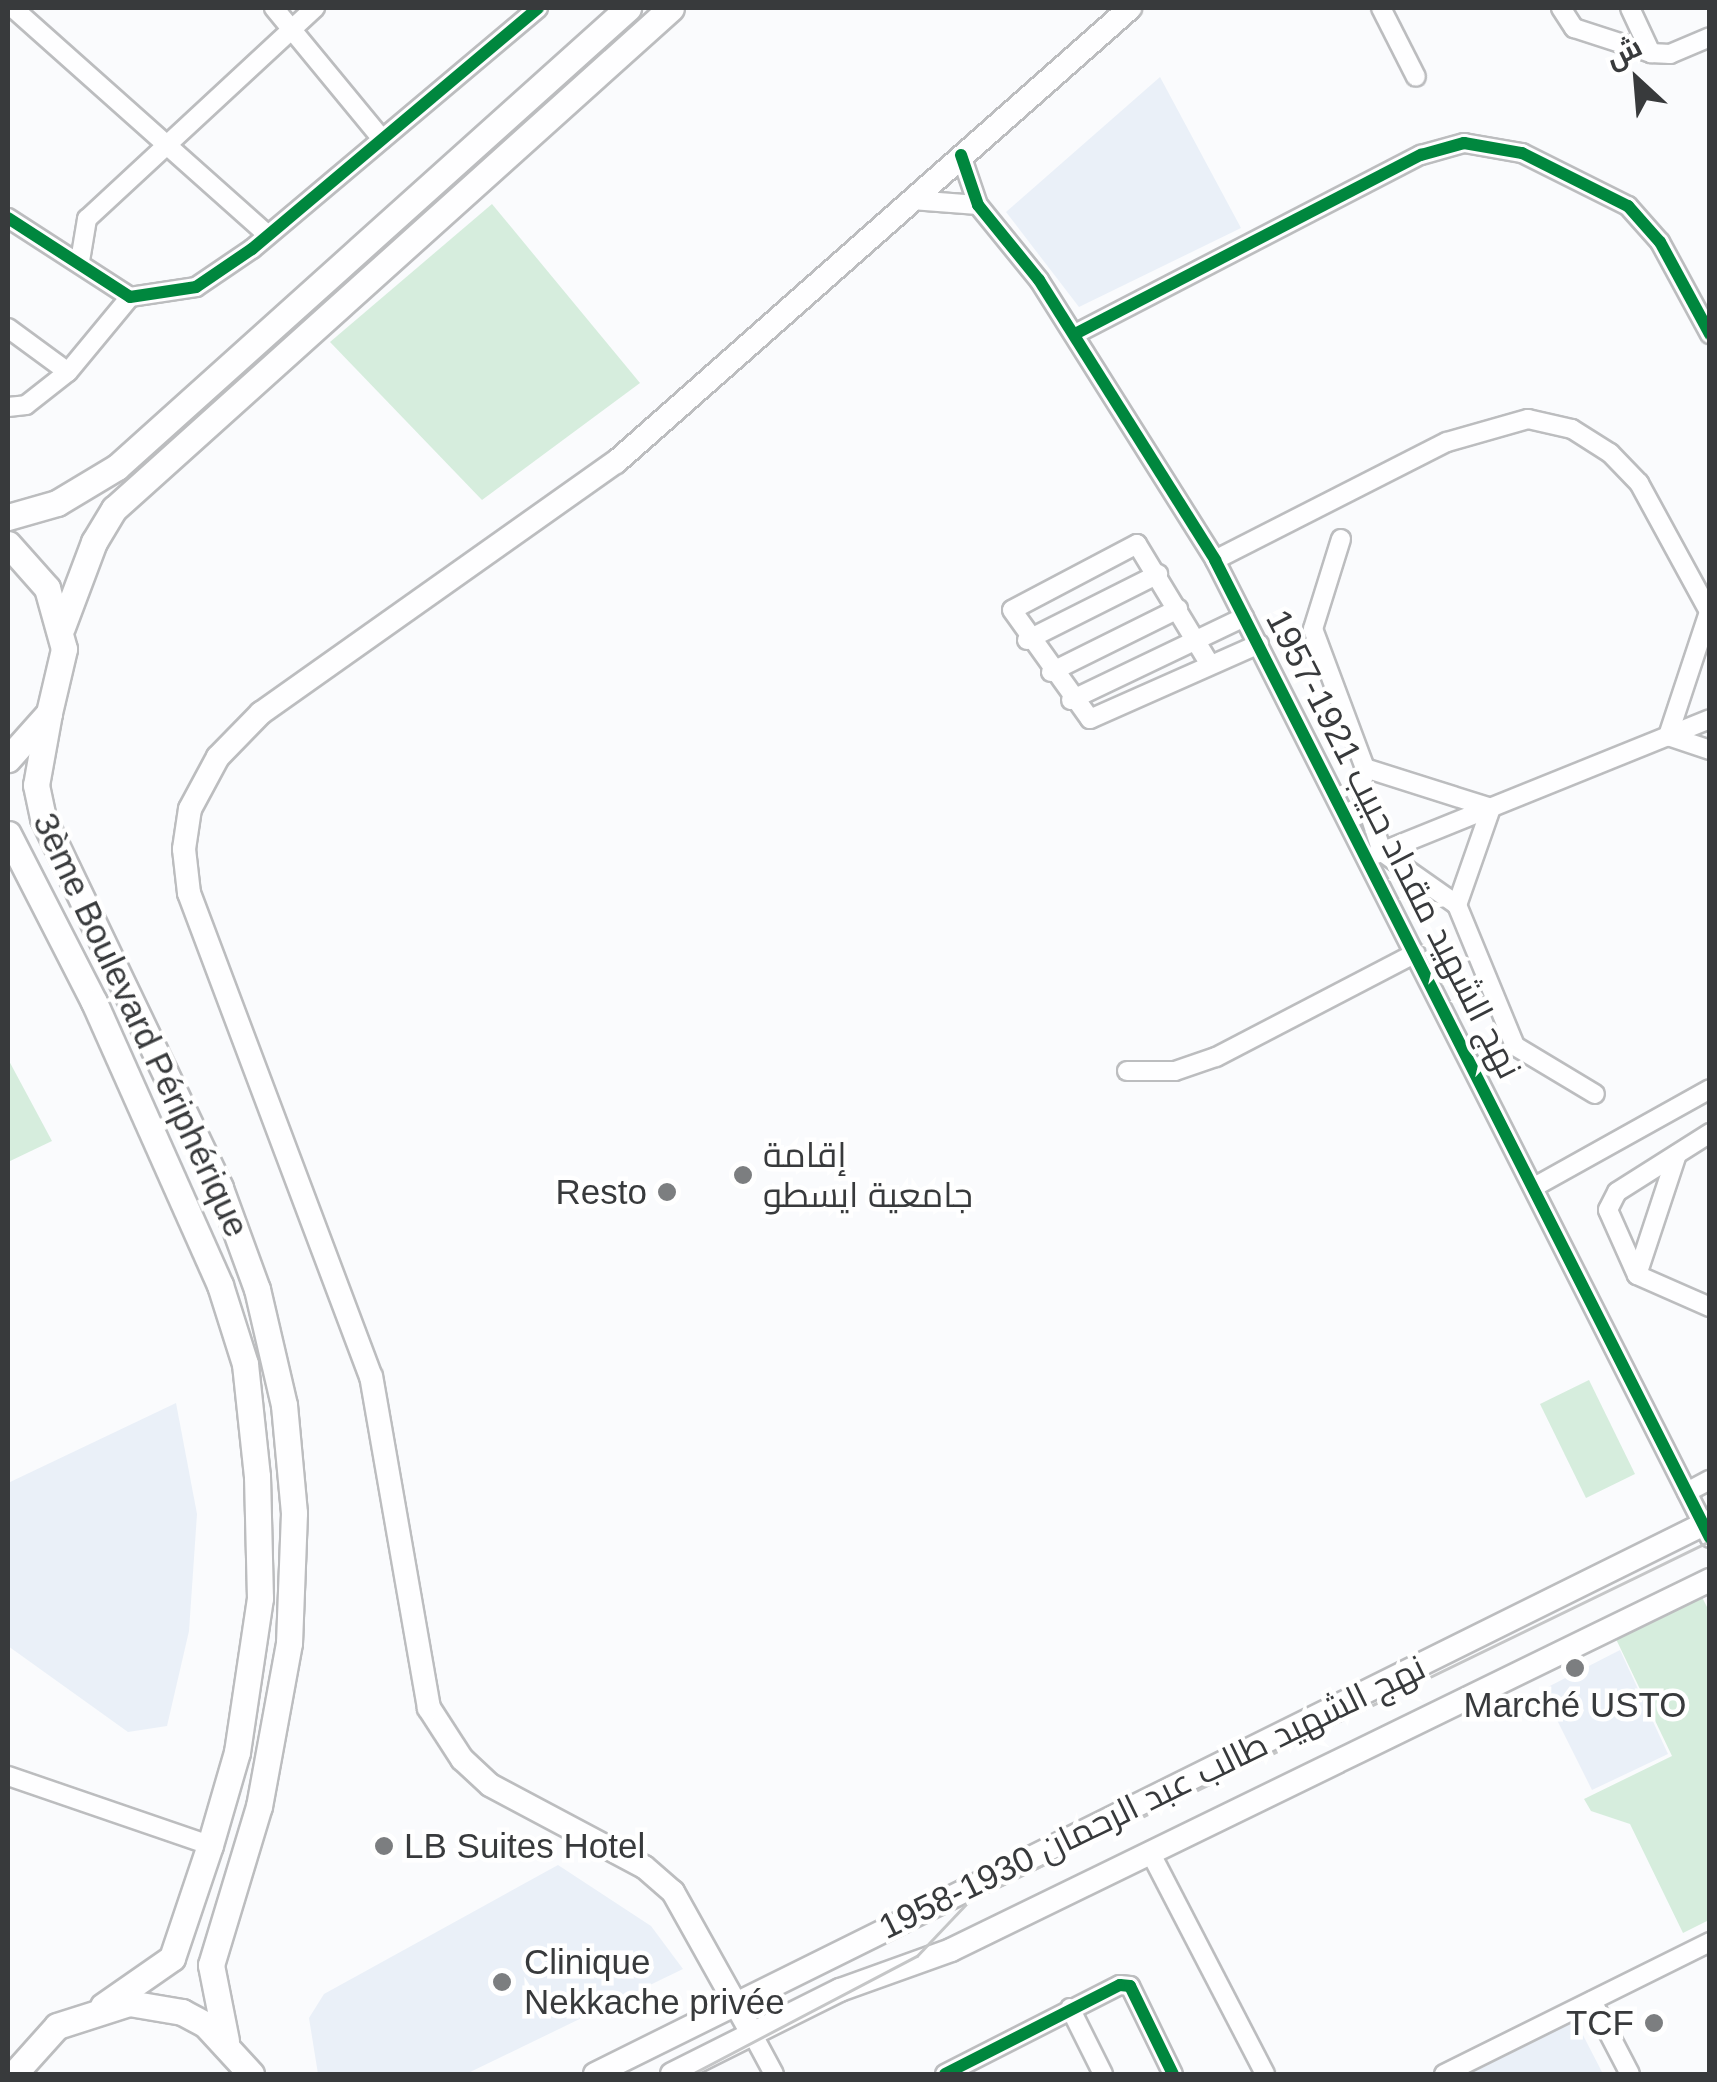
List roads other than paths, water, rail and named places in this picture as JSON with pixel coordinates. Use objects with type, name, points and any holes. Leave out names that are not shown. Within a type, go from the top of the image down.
[{"type":"highway","points":[[8,517],[57,503],[116,467],[628,8]]},
{"type":"highway","points":[[62,627],[94,542],[114,509],[671,8]]},
{"type":"highway","points":[[8,544],[48,588],[62,627]]},
{"type":"highway","name":"3ème Boulevard Périphérique","points":[[62,627],[62,671],[48,713],[36,785],[43,818],[220,1188],[257,1290],[284,1405],[294,1513],[290,1627],[259,1806],[210,1966],[226,2041]]},
{"type":"highway","points":[[8,758],[48,713]]},
{"type":"highway","name":"3ème Boulevard Périphérique","points":[[8,834],[188,1202],[245,1364],[260,1598],[237,1752],[172,1958],[102,2006],[38,2042]]},
{"type":"highway","points":[[102,2006],[129,2003],[182,2012],[226,2041],[251,2074]]},
{"type":"highway","points":[[14,2074],[38,2042]]},
{"type":"main road","points":[[754,2035],[673,1892],[644,1866],[490,1785],[434,1718],[420,1679],[378,1410],[360,1340],[189,894],[184,849],[190,809],[218,757],[260,713],[560,507],[1130,8]]},
{"type":"main road","name":"نهج الشهيد طالب عبد الرحمان 1930-1958","points":[[594,2074],[1707,1528]]},
{"type":"main road","name":"نهج الشهيد طالب عبد الرحمان 1930-1958","points":[[672,2074],[850,1985],[951,1950],[1710,1580]]},
{"type":"street","points":[[13,8],[169,140],[268,235]]},
{"type":"street","points":[[274,8],[294,26],[382,139]]},
{"type":"street","points":[[80,261],[87,219],[315,8]]},
{"type":"street","points":[[8,218],[80,261],[98,281],[130,297],[196,286],[268,235],[538,8]]},
{"type":"street","points":[[1381,8],[1416,77]]},
{"type":"street","points":[[1561,8],[1574,28],[1651,53],[1670,54],[1710,38]]},
{"type":"street","points":[[1630,8],[1651,53]]},
{"type":"street","points":[[1075,334],[1421,156],[1464,144],[1522,153],[1628,206],[1660,242],[1710,334]]},
{"type":"street","name":"نهج الشهيد مقداد حبيب 1921-1957","points":[[961,155],[978,205],[1075,334],[1215,560],[1374,855],[1416,953],[1707,1528]]},
{"type":"street","points":[[912,200],[978,205]]},
{"type":"street","points":[[17,406],[68,372],[130,297]]},
{"type":"street","points":[[8,328],[68,372]]},
{"type":"street","points":[[1215,560],[1446,442],[1528,419],[1572,430],[1610,453],[1639,483],[1709,612],[1668,736]]},
{"type":"street","points":[[1341,539],[1313,628],[1365,768],[1361,788],[1374,855],[1456,905],[1516,1046],[1595,1094]]},
{"type":"street","points":[[1209,662],[1144,550],[1127,546],[1018,603],[1013,620],[1082,714],[1098,718],[1209,662],[1259,644]]},
{"type":"street","points":[[1028,640],[1158,574]]},
{"type":"street","points":[[1051,672],[1178,609]]},
{"type":"street","points":[[1071,700],[1244,617]]},
{"type":"street","points":[[1374,855],[1710,719]]},
{"type":"street","points":[[1668,736],[1710,750]]},
{"type":"street","points":[[1365,768],[1491,808]]},
{"type":"street","points":[[1456,905],[1491,808]]},
{"type":"street","points":[[1127,1071],[1175,1070],[1216,1058],[1416,953]]},
{"type":"street","points":[[1536,1186],[1710,1089]]},
{"type":"street","points":[[1710,1133],[1617,1192],[1608,1210],[1638,1275],[1710,1307]]},
{"type":"street","points":[[1638,1275],[1677,1154]]},
{"type":"street","points":[[1687,1492],[1710,1480]]},
{"type":"street","points":[[8,1776],[210,1845]]},
{"type":"street","points":[[1150,1852],[1265,2074]]},
{"type":"street","points":[[1444,2074],[1710,1942]]},
{"type":"street","points":[[945,2074],[1112,1986],[1130,1986],[1173,2074]]},
{"type":"street","points":[[1592,2001],[1630,2074]]},
{"type":"street","points":[[1070,2008],[1103,2074]]},
{"type":"street","points":[[754,2035],[774,2074]]},
{"type":"street","points":[[8,2061],[38,2042]]},
{"type":"tram line","points":[[692,2074],[917,1956],[969,1901],[1710,1541]]},
{"type":"place","name":"إقامة جامعية ايسطو","points":[[743,1175]]},
{"type":"place","name":"Resto","points":[[667,1192]]},
{"type":"place","name":"Marché USTO","points":[[1575,1668]]},
{"type":"place","name":"LB Suites Hotel","points":[[384,1846]]},
{"type":"place","name":"Clinique Nekkache privée","points":[[502,1982]]},
{"type":"place","name":"TCF","points":[[1654,2023]]}]
